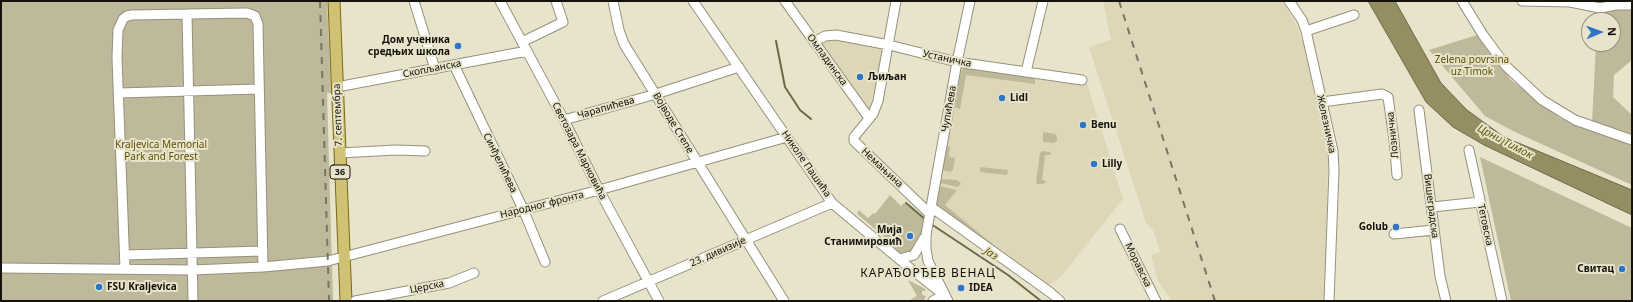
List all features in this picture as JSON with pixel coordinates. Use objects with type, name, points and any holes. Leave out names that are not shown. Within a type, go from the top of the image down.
[{"type":"main road","name":"7. септембра","points":[[334,1],[346,301]]},
{"type":"street","points":[[414,1],[435,69]]},
{"type":"street","name":"Светозара Марковића","points":[[500,1],[659,301]]},
{"type":"street","points":[[522,42],[563,22],[556,1]]},
{"type":"street","name":"Војводе Степе","points":[[614,1],[619,30],[624,44],[784,301]]},
{"type":"street","name":"Николе Пашића","points":[[692,1],[832,203],[946,298]]},
{"type":"street","name":"Омладинска","points":[[785,1],[869,118]]},
{"type":"street","name":"Немањина","points":[[896,1],[878,102],[875,110],[854,137],[855,143],[930,216],[1050,292],[1060,301]]},
{"type":"street","name":"Чупићева","points":[[926,235],[957,62],[970,1]]},
{"type":"street","points":[[1026,72],[1043,1]]},
{"type":"street","name":"Железничка","points":[[1289,1],[1302,20],[1306,31],[1334,160],[1329,301]]},
{"type":"street","points":[[1462,1],[1506,66],[1542,100],[1579,121],[1632,140]]},
{"type":"street","points":[[1522,1],[1585,3],[1600,8],[1616,5],[1632,5]]},
{"type":"street","points":[[125,269],[118,30],[123,19],[132,15],[247,12],[255,16],[258,24],[263,266]]},
{"type":"street","points":[[187,14],[193,301]]},
{"type":"street","points":[[1306,31],[1354,15]]},
{"type":"street","name":"Устаничка","points":[[814,42],[825,36],[832,35],[889,45],[957,62],[1082,80]]},
{"type":"street","name":"Скопљанска","points":[[337,88],[527,51]]},
{"type":"street","name":"Синђелићева","points":[[454,65],[523,209],[545,262]]},
{"type":"street","name":"Чарапићева","points":[[564,120],[656,94],[738,67]]},
{"type":"street","points":[[119,93],[259,89]]},
{"type":"street","name":"Лозничка","points":[[1322,102],[1382,94],[1386,95],[1389,100],[1397,175]]},
{"type":"street","name":"Вишеградска","points":[[1419,110],[1440,276],[1446,301]]},
{"type":"street","name":"Народног фронта","points":[[1,268],[192,270],[328,261],[599,190],[787,137]]},
{"type":"street","points":[[340,153],[396,150],[425,151]]},
{"type":"street","name":"Тетовска","points":[[1469,150],[1502,301]]},
{"type":"street","points":[[1432,207],[1480,202]]},
{"type":"street","name":"23. дивизије","points":[[603,301],[832,203]]},
{"type":"street","name":"Моравска","points":[[1120,229],[1156,301]]},
{"type":"street","points":[[1394,234],[1434,230]]},
{"type":"street","points":[[926,235],[911,261],[910,269],[922,267],[928,261]]},
{"type":"street","points":[[926,235],[928,261],[946,298],[933,301]]},
{"type":"street","points":[[125,255],[263,251]]},
{"type":"street","points":[[898,259],[914,255]]},
{"type":"street","name":"Церска","points":[[355,301],[449,283],[474,273]]},
{"type":"shaded area","points":[[1103,1],[1198,1],[1199,3],[1206,1],[1282,1],[1297,26],[1303,42],[1328,159],[1325,301],[1172,301],[1158,281],[1151,255],[1160,252],[1153,230],[1146,223],[1089,47],[1111,40]]},
{"type":"shaded area","name":"Љиљан","points":[[831,38],[884,47],[870,110],[868,111],[818,43]]},
{"type":"shaded area","points":[[961,62],[1087,83],[1123,199],[1060,278],[1047,286],[935,205]]},
{"type":"green space","name":"Kraljevica Memorial Park and Forest","points":[[1,1],[327,1],[331,93],[327,93],[333,301],[1,301]]},
{"type":"green space","points":[[1632,7],[1632,60],[1614,75],[1613,97],[1632,115],[1632,136],[1592,123],[1596,52],[1621,52],[1621,12],[1598,12],[1627,9]]},
{"type":"green space","name":"Zelena povrsina uz Timok","points":[[1477,35],[1511,80],[1560,118],[1632,146],[1632,185],[1515,132],[1485,116],[1429,50]]},
{"type":"green space","points":[[966,67],[1035,78],[1035,84],[966,75],[960,109],[955,106],[961,71]]},
{"type":"green space","points":[[1043,132],[1055,134],[1057,141],[1054,143],[1043,142]]},
{"type":"green space","points":[[950,146],[949,157],[955,158],[953,170],[950,172],[942,170],[946,149]]},
{"type":"green space","points":[[1042,151],[1050,152],[1051,154],[1045,155],[1042,180],[1046,182],[1043,184],[1037,184],[1040,153]]},
{"type":"green space","points":[[1480,157],[1632,228],[1632,301],[1511,301]]},
{"type":"green space","points":[[980,167],[1008,170],[1007,175],[980,172]]},
{"type":"green space","points":[[942,179],[957,180],[961,183],[958,187],[940,183]]},
{"type":"green space","points":[[939,186],[957,190],[945,205],[1007,256],[935,205]]},
{"type":"green space","points":[[890,195],[901,206],[904,203],[925,218],[926,222],[917,248],[910,252],[898,252],[891,242],[857,214],[859,210],[868,218],[873,213],[875,214]]},
{"type":"green space","points":[[908,280],[925,289],[926,291],[922,291],[922,295],[926,296],[924,300],[908,301],[917,296]]},
{"type":"water","name":"Црни Тимок","points":[[1368,1],[1395,1],[1441,83],[1467,110],[1504,137],[1632,190],[1632,215],[1484,145],[1453,127],[1426,102]]},
{"type":"waterway","name":"Јаз","points":[[776,41],[785,87],[800,110],[811,119]]},
{"type":"waterway","name":"Јаз","points":[[906,203],[925,219]]},
{"type":"waterway","name":"Јаз","points":[[931,224],[1008,275],[1041,301]]},
{"type":"railway","points":[[320,1],[329,301]]},
{"type":"railway","points":[[1119,1],[1215,301]]},
{"type":"place","name":"Дом ученика средњих школа","points":[[458,46]]},
{"type":"place","name":"Љиљан","points":[[860,77]]},
{"type":"place","name":"Lidl","points":[[1002,98]]},
{"type":"place","name":"Benu","points":[[1083,125]]},
{"type":"place","name":"Lilly","points":[[1094,164]]},
{"type":"place","name":"Golub","points":[[1396,227]]},
{"type":"place","name":"Мија Станимировић","points":[[910,236]]},
{"type":"place","name":"Свитац","points":[[1622,269]]},
{"type":"place","name":"FSU Kraljevica","points":[[99,287]]},
{"type":"place","name":"IDEA","points":[[961,288]]},
{"type":"district","name":"КАРАЂОРЂЕВ ВЕНАЦ","points":[[928,274]]}]
